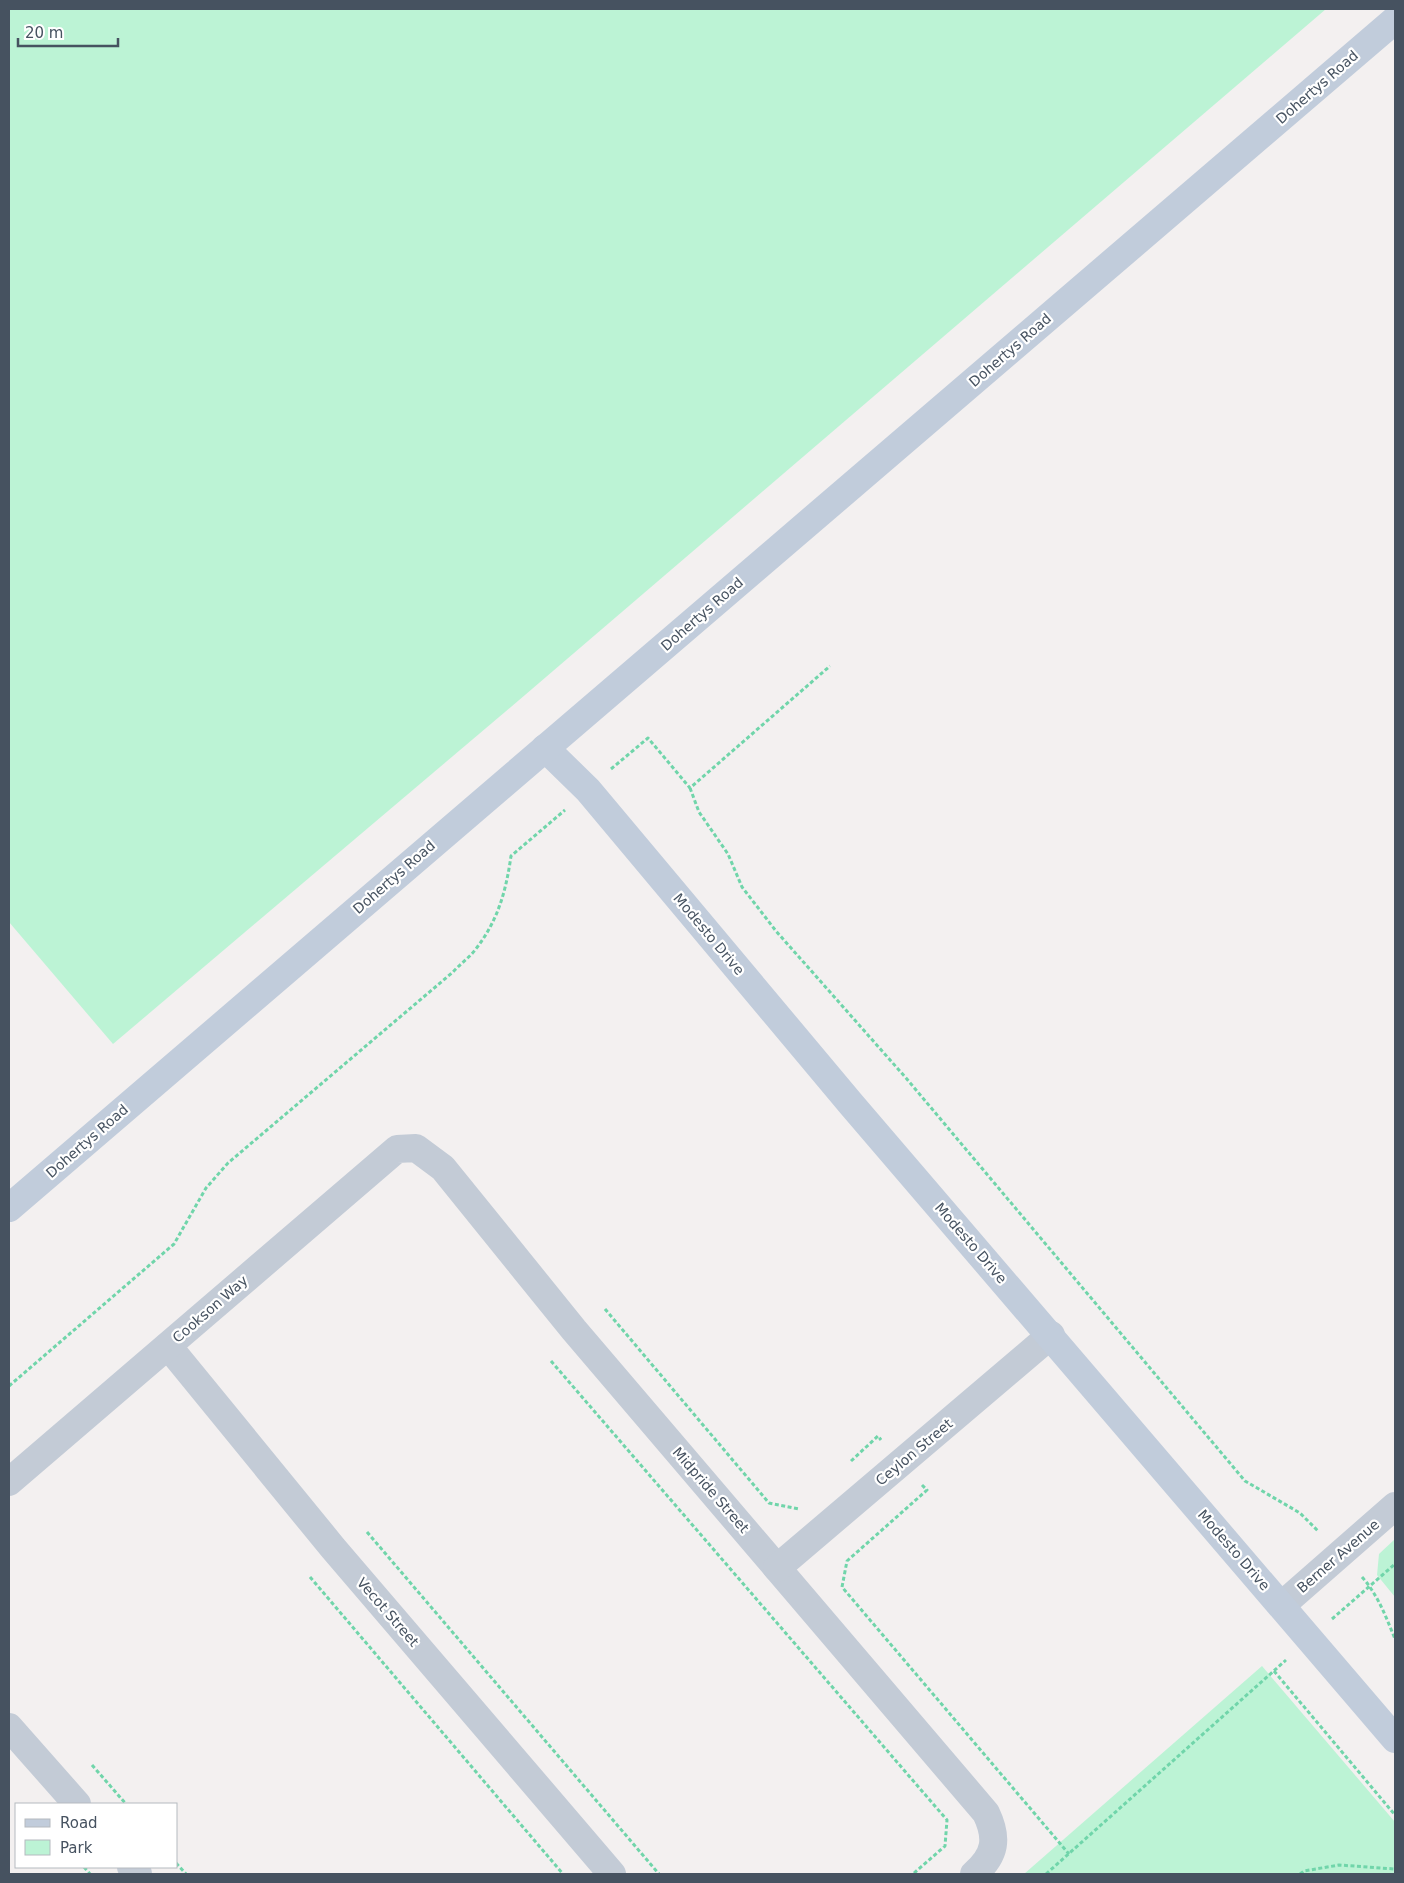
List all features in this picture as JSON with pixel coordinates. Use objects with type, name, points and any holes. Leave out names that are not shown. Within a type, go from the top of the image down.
[{"type":"street","name":"Dohertys Road","points":[[9,1208],[1395,20]]},
{"type":"street","name":"Modesto Drive","points":[[545,748],[588,790],[845,1096],[1395,1739]]},
{"type":"street","name":"Cookson Way","points":[[9,1482],[397,1149],[416,1148]]},
{"type":"street","name":"Midpride Street","points":[[416,1148],[443,1168],[574,1330],[986,1813],[993,1829],[994,1840],[990,1854],[981,1869],[974,1874]]},
{"type":"street","name":"Ceylon Street","points":[[777,1568],[1051,1336]]},
{"type":"street","name":"Vecot Street","points":[[168,1346],[340,1556],[612,1874]]},
{"type":"street","name":"Berner Avenue","points":[[1282,1605],[1395,1506]]},
{"type":"street","points":[[9,1727],[76,1803]]},
{"type":"path","points":[[690,788],[830,666]]},
{"type":"path","points":[[648,738],[690,788],[699,812],[728,854],[742,887],[776,931],[906,1078],[1245,1480],[1300,1513],[1341,1553],[1370,1586],[1380,1602],[1395,1639]]},
{"type":"path","points":[[9,1386],[174,1244],[206,1188],[228,1164],[446,978],[475,950],[493,920],[506,889],[511,856],[528,842]]},
{"type":"path","points":[[605,1309],[769,1503],[798,1509],[806,1502]]},
{"type":"path","points":[[551,1361],[947,1820],[945,1846],[913,1874]]},
{"type":"path","points":[[849,1463],[878,1436],[927,1490],[847,1561],[842,1587],[1069,1854]]},
{"type":"path","points":[[367,1532],[659,1874]]},
{"type":"path","points":[[1046,1874],[1395,1564]]},
{"type":"path","points":[[310,1577],[564,1874]]},
{"type":"path","points":[[1274,1671],[1395,1815]]},
{"type":"path","points":[[92,1765],[125,1803]]},
{"type":"path","points":[[1300,1874],[1304,1871],[1340,1865],[1395,1869]]},
{"type":"green space","points":[[9,9],[1326,9],[525,695],[113,1044],[9,922]]},
{"type":"green space","points":[[1395,1539],[1395,1597],[1377,1575],[1379,1554]]},
{"type":"green space","points":[[1262,1666],[1395,1822],[1395,1874],[1024,1874]]}]
